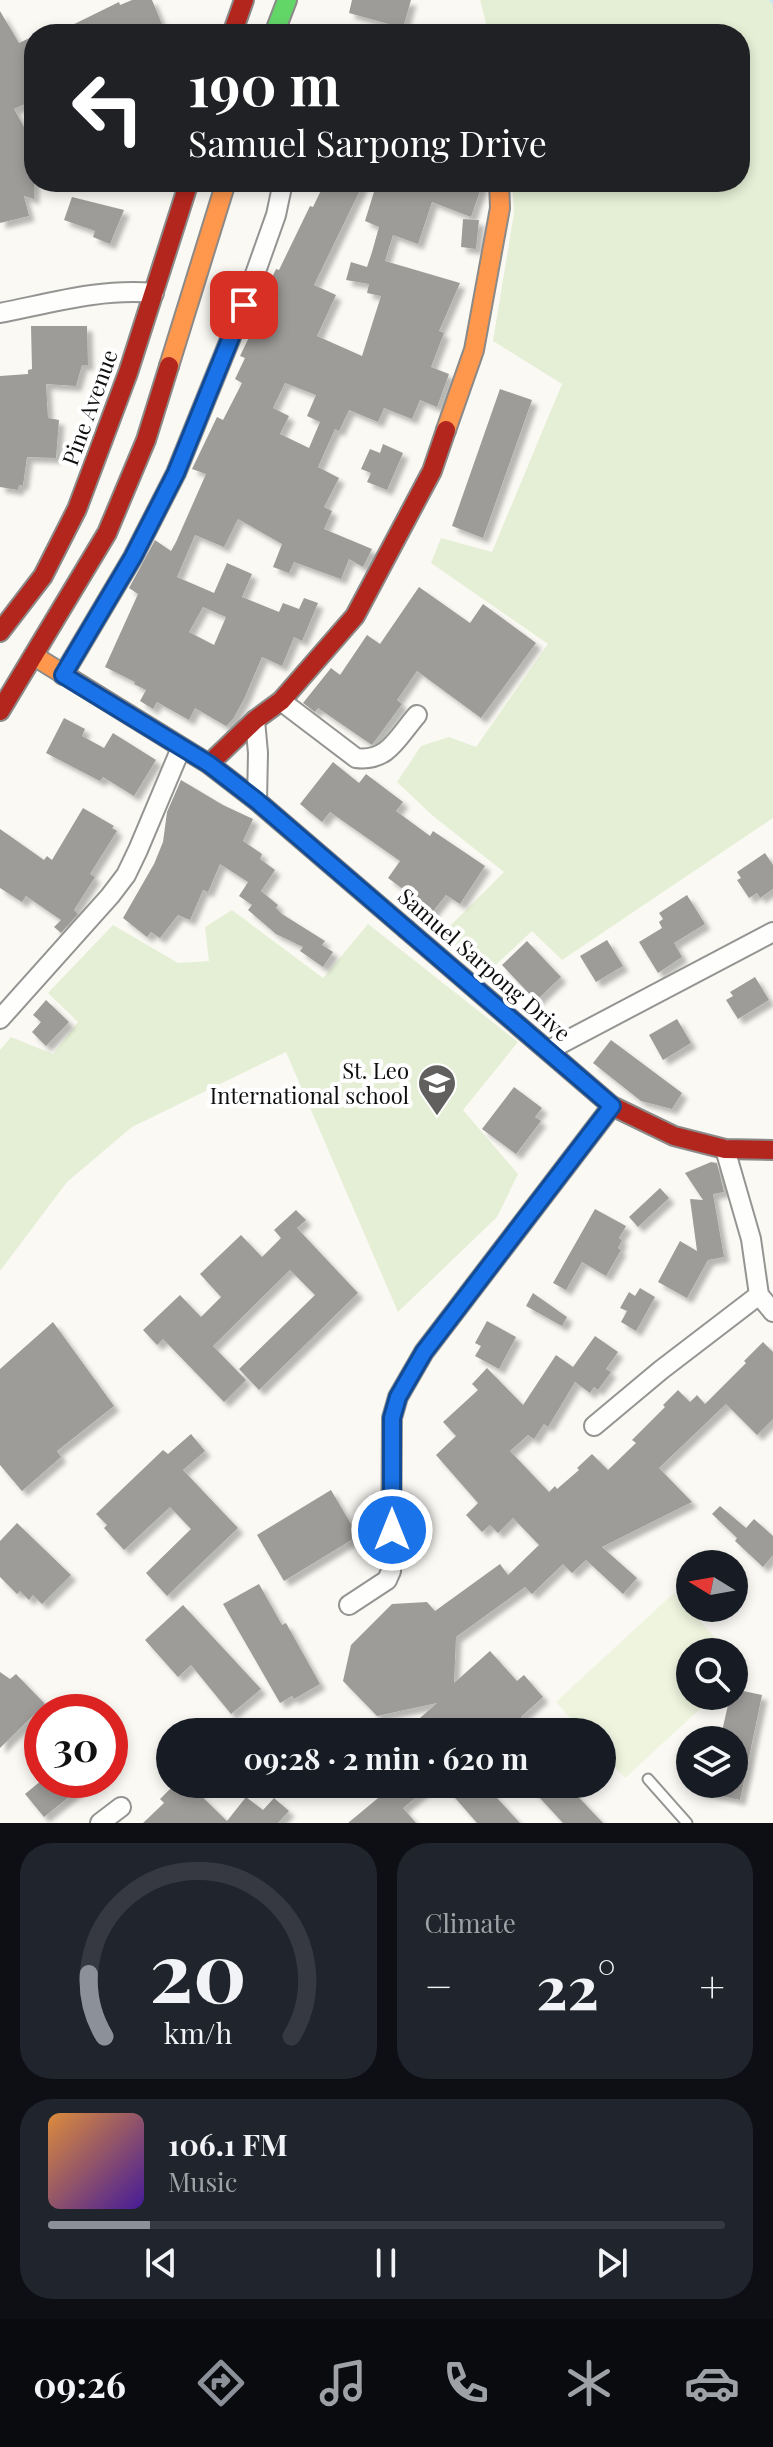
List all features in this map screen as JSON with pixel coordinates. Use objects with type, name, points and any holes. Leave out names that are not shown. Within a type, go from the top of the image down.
[{"type":"street","points":[[236,24],[244,0]]},
{"type":"street","points":[[280,24],[287,0]]},
{"type":"street","name":"Pine Avenue","points":[[0,632],[43,576],[77,509],[128,373],[186,192]]},
{"type":"street","points":[[0,711],[107,533],[146,440],[223,192]]},
{"type":"street","points":[[63,675],[133,557],[176,473],[244,305],[276,215],[281,192]]},
{"type":"street","points":[[209,764],[255,720],[281,701],[355,616],[432,471],[474,350],[500,208],[499,192]]},
{"type":"street","points":[[0,313],[95,294],[128,290],[154,293]]},
{"type":"street","name":"Samuel Sarpong Drive","points":[[34,656],[209,764],[257,801],[612,1106],[674,1136],[725,1149],[773,1150]]},
{"type":"street","points":[[281,701],[356,758],[371,760],[381,757],[417,715]]},
{"type":"street","points":[[255,720],[257,801]]},
{"type":"street","points":[[0,1019],[126,875],[181,748]]},
{"type":"street","points":[[549,1050],[773,932]]},
{"type":"street","points":[[349,1605],[387,1580],[391,1571],[392,1418],[398,1397],[424,1352],[612,1106]]},
{"type":"street","points":[[725,1149],[751,1239],[759,1295],[773,1312]]},
{"type":"street","points":[[594,1426],[759,1295]]},
{"type":"street","points":[[100,1823],[121,1807]]},
{"type":"lane","points":[[648,1779],[687,1823]]},
{"type":"green space","points":[[480,0],[773,0],[773,818],[562,960],[532,931],[485,975],[440,936],[504,872],[433,816],[397,782],[421,746],[449,737],[476,747],[548,644],[431,563],[441,538],[492,552],[562,384],[493,341],[514,213],[513,192],[750,192],[750,24],[486,24]]},
{"type":"green space","points":[[232,910],[323,978],[368,924],[518,1042],[463,1110],[518,1174],[497,1217],[398,1312],[286,1052],[132,1127],[67,1182],[0,1271],[0,1050],[11,1037],[53,1054],[78,1022],[48,993],[113,925],[178,963],[209,961],[205,927]]},
{"type":"green space","points":[[674,1593],[676,1622],[701,1622],[715,1638],[676,1638],[676,1710],[699,1710],[681,1726],[676,1726],[676,1731],[625,1778],[616,1768],[616,1718],[570,1718],[556,1702]]},
{"type":"building","points":[[132,0],[152,0],[162,24],[74,24],[119,2],[120,5]]},
{"type":"building","points":[[352,0],[411,0],[404,24],[389,24],[349,13]]},
{"type":"building","points":[[0,11],[19,43],[24,41],[24,104],[14,109],[24,127],[24,192],[34,192],[34,199],[24,196],[29,216],[0,223]]},
{"type":"building","points":[[320,192],[359,192],[314,285],[336,295],[317,336],[362,356],[381,296],[367,293],[369,284],[346,280],[351,262],[367,267],[372,252],[379,227],[365,221],[374,192],[480,192],[471,217],[432,202],[418,244],[393,235],[385,261],[460,283],[439,331],[444,333],[431,367],[449,374],[437,407],[420,400],[412,419],[384,408],[378,422],[349,410],[339,431],[335,429],[318,467],[339,478],[324,507],[332,511],[324,529],[372,549],[363,567],[349,559],[341,579],[294,562],[289,573],[273,567],[282,544],[238,519],[224,547],[195,535],[177,577],[214,593],[227,563],[252,574],[242,597],[279,612],[283,603],[299,609],[304,598],[318,603],[302,641],[294,637],[282,666],[262,657],[244,699],[226,726],[195,708],[189,720],[157,702],[153,709],[140,701],[146,690],[105,667],[138,594],[129,588],[155,540],[171,551],[176,542],[206,474],[192,469],[217,417],[223,420],[242,383],[235,379],[245,358],[240,356],[271,292],[266,290],[310,206],[313,207]],"holes":[[[285,383],[316,395],[307,416],[320,422],[309,448],[280,434],[289,416],[273,408]],[[203,607],[226,617],[214,645],[189,632]]]},
{"type":"building","points":[[72,197],[124,210],[110,244],[93,237],[95,231],[64,220]]},
{"type":"building","points":[[463,219],[479,220],[476,249],[461,247]]},
{"type":"building","points":[[31,326],[87,326],[88,365],[82,365],[76,386],[46,384],[48,418],[59,420],[56,458],[27,457],[23,485],[19,485],[18,490],[0,487],[0,376],[28,374],[28,370],[32,369]]},
{"type":"building","points":[[500,389],[532,400],[483,538],[452,526]]},
{"type":"building","points":[[383,444],[403,453],[387,490],[367,482],[371,473],[361,469],[370,449],[380,453]]},
{"type":"building","points":[[419,587],[470,623],[483,604],[536,643],[481,718],[417,671],[397,700],[402,704],[372,745],[318,708],[315,712],[303,703],[331,668],[340,675],[367,635],[380,644]]},
{"type":"building","points":[[64,718],[85,729],[82,736],[104,748],[113,733],[156,760],[134,796],[103,777],[100,781],[46,753]]},
{"type":"building","points":[[333,762],[359,783],[366,774],[403,802],[396,811],[430,836],[433,831],[485,866],[460,904],[446,895],[430,915],[417,905],[419,901],[388,878],[400,861],[330,812],[322,822],[300,804]]},
{"type":"building","points":[[181,780],[253,819],[243,841],[262,854],[260,859],[275,870],[261,891],[278,905],[276,908],[282,914],[325,941],[322,945],[333,952],[323,967],[300,951],[303,947],[276,934],[248,910],[252,905],[239,896],[248,882],[220,864],[208,892],[203,890],[190,920],[178,915],[160,938],[151,932],[147,937],[123,918],[154,864],[163,842],[167,812]]},
{"type":"building","points":[[83,808],[114,826],[112,828],[117,831],[90,874],[95,877],[74,910],[78,914],[61,933],[54,927],[61,920],[26,896],[22,902],[0,888],[0,829],[44,860],[47,856],[52,860]]},
{"type":"building","points":[[765,853],[773,865],[773,889],[760,898],[757,893],[749,898],[737,880],[741,878],[737,872]]},
{"type":"building","points":[[687,895],[705,924],[674,943],[682,957],[658,973],[639,942],[662,928],[659,922],[663,919],[659,913]]},
{"type":"building","points":[[607,940],[623,966],[596,982],[580,956]]},
{"type":"building","points":[[527,941],[561,977],[536,1001],[502,965]]},
{"type":"building","points":[[755,977],[769,1000],[738,1019],[726,1000],[733,996],[730,992]]},
{"type":"building","points":[[46,1000],[69,1022],[46,1046],[32,1032],[41,1022],[33,1015]]},
{"type":"building","points":[[677,1019],[691,1043],[663,1060],[649,1035]]},
{"type":"building","points":[[611,1040],[682,1093],[672,1109],[641,1101],[593,1063]]},
{"type":"building","points":[[514,1087],[542,1108],[535,1117],[541,1121],[516,1154],[482,1129]]},
{"type":"building","points":[[711,1162],[717,1163],[724,1192],[713,1194],[724,1257],[708,1260],[687,1298],[658,1282],[680,1241],[697,1251],[690,1199],[703,1200],[685,1173]]},
{"type":"building","points":[[660,1188],[669,1198],[638,1227],[629,1217]]},
{"type":"building","points":[[595,1209],[626,1226],[619,1238],[622,1240],[618,1248],[621,1250],[606,1276],[582,1262],[566,1290],[553,1283]]},
{"type":"building","points":[[296,1210],[306,1220],[297,1228],[358,1293],[259,1390],[239,1369],[315,1295],[290,1270],[213,1346],[246,1380],[224,1402],[163,1339],[157,1345],[143,1330],[180,1295],[201,1317],[221,1297],[200,1274],[241,1235],[262,1257],[281,1238],[274,1230]]},
{"type":"building","points":[[640,1288],[655,1297],[636,1331],[621,1322],[627,1311],[620,1308],[629,1292],[635,1296]]},
{"type":"building","points":[[533,1293],[567,1317],[562,1326],[526,1306]]},
{"type":"building","points":[[487,1321],[516,1337],[499,1369],[475,1356],[481,1346],[475,1343]]},
{"type":"building","points":[[53,1322],[114,1406],[57,1451],[61,1457],[22,1491],[0,1465],[0,1369]]},
{"type":"building","points":[[595,1336],[618,1352],[606,1369],[611,1372],[598,1390],[594,1387],[590,1393],[575,1382],[548,1427],[544,1424],[534,1439],[528,1435],[510,1451],[549,1492],[579,1470],[577,1468],[592,1454],[608,1470],[636,1443],[632,1440],[678,1390],[690,1402],[697,1395],[705,1404],[763,1342],[773,1352],[773,1419],[757,1435],[726,1404],[659,1468],[692,1502],[602,1547],[637,1578],[623,1594],[586,1560],[572,1573],[563,1564],[532,1594],[525,1587],[456,1637],[454,1683],[490,1651],[517,1681],[524,1675],[543,1697],[522,1718],[420,1718],[437,1703],[377,1716],[343,1681],[351,1645],[392,1604],[427,1602],[435,1611],[500,1564],[508,1575],[539,1545],[513,1518],[498,1533],[490,1525],[482,1532],[466,1515],[478,1503],[436,1455],[456,1436],[443,1422],[478,1390],[472,1384],[487,1368],[523,1405],[556,1355],[573,1367]]},
{"type":"building","points":[[191,1434],[205,1451],[183,1470],[238,1528],[167,1596],[146,1573],[191,1529],[170,1507],[124,1550],[96,1514],[163,1450],[168,1454]]},
{"type":"building","points":[[331,1490],[358,1536],[284,1581],[257,1535]]},
{"type":"building","points":[[720,1506],[746,1528],[754,1519],[773,1536],[773,1555],[763,1567],[735,1541],[737,1538],[712,1514]]},
{"type":"building","points":[[17,1523],[71,1575],[42,1604],[33,1595],[29,1600],[20,1591],[17,1594],[0,1577],[0,1541]]},
{"type":"building","points":[[259,1584],[282,1625],[286,1623],[320,1684],[280,1703],[223,1604]]},
{"type":"building","points":[[183,1605],[261,1689],[231,1714],[191,1665],[178,1677],[145,1640]]},
{"type":"building","points":[[0,1672],[10,1679],[16,1674],[35,1694],[24,1694],[24,1725],[0,1748]]},
{"type":"building","points":[[748,1692],[762,1695],[748,1762],[748,1726],[723,1726],[727,1710],[748,1710]]},
{"type":"building","points":[[28,1798],[68,1798],[44,1817]]},
{"type":"building","points":[[203,1798],[227,1821],[245,1798],[263,1810],[274,1798],[289,1811],[278,1823],[143,1823],[164,1803],[160,1799]]},
{"type":"building","points":[[378,1798],[415,1798],[403,1808],[416,1823],[348,1823]]},
{"type":"building","points":[[455,1798],[497,1798],[520,1823],[477,1823]]},
{"type":"building","points":[[540,1798],[579,1798],[603,1823],[563,1823]]},
{"type":"traffic: fast","points":[[278,24],[287,0]]},
{"type":"traffic: slow","points":[[169,366],[223,192]]},
{"type":"traffic: slow","points":[[446,430],[474,350],[500,208],[499,192]]},
{"type":"traffic: slow","points":[[34,656],[209,764],[257,801],[406,929]]},
{"type":"traffic: jam","points":[[236,24],[244,0]]},
{"type":"traffic: jam","points":[[0,632],[43,576],[77,509],[128,373],[186,192]]},
{"type":"traffic: jam","points":[[0,711],[107,533],[146,440],[169,366]]},
{"type":"traffic: jam","points":[[209,764],[255,720],[281,701],[355,616],[432,471],[446,430]]},
{"type":"traffic: jam","points":[[406,929],[612,1106],[674,1136],[725,1149],[773,1150]]},
{"type":"place","name":"St. Leo International school","points":[[437,1117]]},
{"type":"route","points":[[244,305],[176,473],[133,557],[63,675],[209,764],[257,801],[612,1106],[424,1352],[398,1397],[392,1418],[392,1530]]}]
